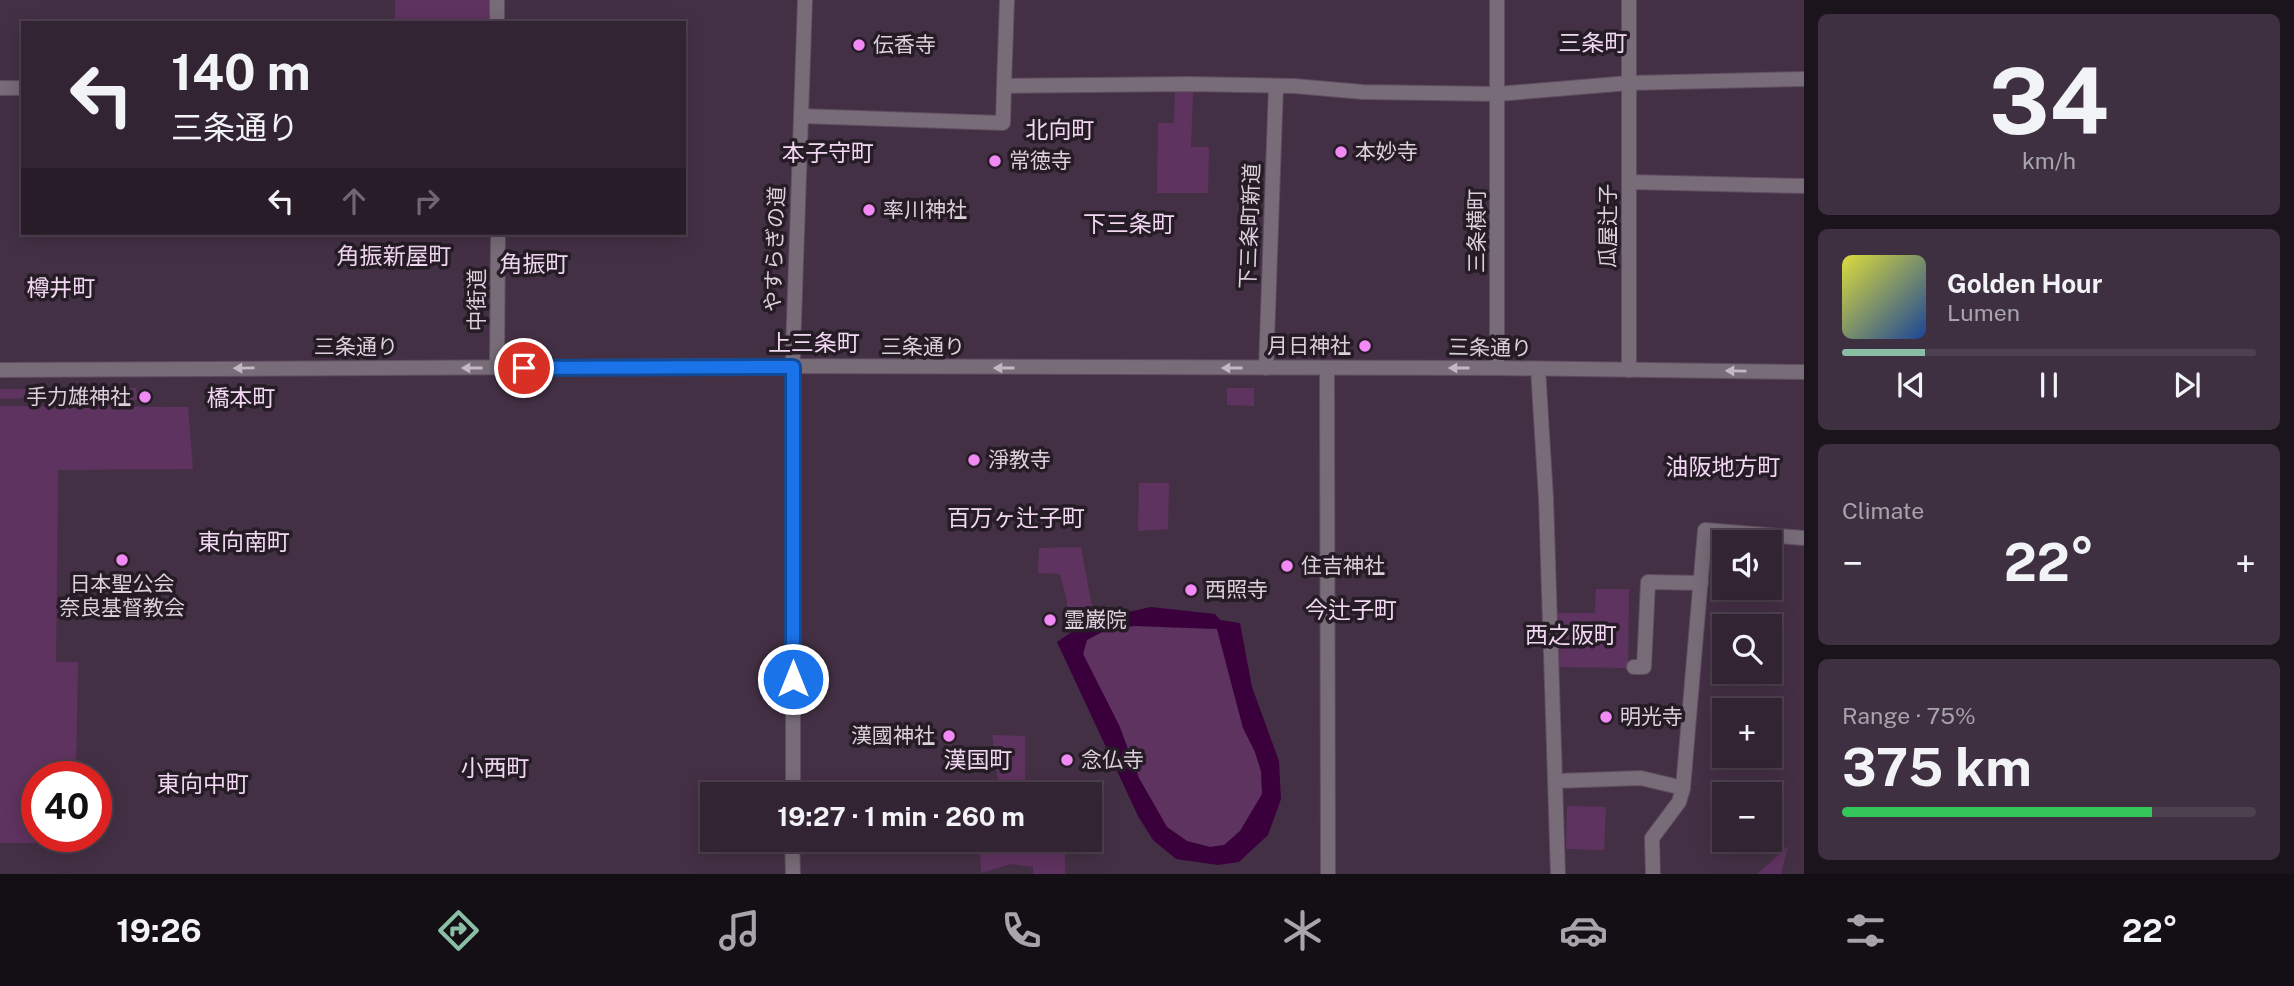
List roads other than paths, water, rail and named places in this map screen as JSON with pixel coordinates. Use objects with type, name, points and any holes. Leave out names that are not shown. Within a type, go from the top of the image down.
[{"type":"street","points":[[497,0],[497,21]]},
{"type":"street","name":"やすらぎの道","points":[[793,782],[793,367],[805,0]]},
{"type":"street","points":[[801,116],[1003,123],[1006,0]]},
{"type":"street","name":"三条横町","points":[[1497,0],[1497,368]]},
{"type":"street","name":"瓜屋辻子","points":[[1629,0],[1629,370]]},
{"type":"street","points":[[1004,86],[1188,84],[1363,92],[1498,94],[1629,83],[1804,79]]},
{"type":"street","name":"下三条町新道","points":[[1266,368],[1276,86]]},
{"type":"street","points":[[0,88],[21,88]]},
{"type":"street","points":[[1629,182],[1804,186]]},
{"type":"street","name":"中街道","points":[[497,368],[498,235]]},
{"type":"street","name":"三条通り","points":[[0,370],[793,367],[1497,368],[1804,372]]},
{"type":"street","points":[[1326,368],[1328,874]]},
{"type":"street","points":[[1538,369],[1546,498],[1558,874]]},
{"type":"street","points":[[1653,874],[1652,838],[1679,802],[1684,788],[1705,530],[1804,538]]},
{"type":"street","points":[[1634,667],[1644,667],[1648,582],[1701,583]]},
{"type":"street","points":[[1556,781],[1641,778],[1684,788]]},
{"type":"street","points":[[792,852],[793,874]]},
{"type":"place","name":"伝香寺","points":[[859,45]]},
{"type":"place","name":"本妙寺","points":[[1341,152]]},
{"type":"place","name":"常徳寺","points":[[995,161]]},
{"type":"place","name":"率川神社","points":[[869,210]]},
{"type":"place","name":"月日神社","points":[[1365,346]]},
{"type":"place","name":"手力雄神社","points":[[145,397]]},
{"type":"place","name":"淨教寺","points":[[974,460]]},
{"type":"place","name":"日本聖公会 奈良基督教会","points":[[122,560]]},
{"type":"place","name":"住吉神社","points":[[1287,566]]},
{"type":"place","name":"西照寺","points":[[1191,590]]},
{"type":"place","name":"霊巌院","points":[[1050,620]]},
{"type":"place","name":"明光寺","points":[[1606,717]]},
{"type":"place","name":"漢國神社","points":[[949,736]]},
{"type":"place","name":"念仏寺","points":[[1067,760]]},
{"type":"district","name":"三条町","points":[[1593,43]]},
{"type":"district","name":"北向町","points":[[1060,130]]},
{"type":"district","name":"本子守町","points":[[828,153]]},
{"type":"district","name":"下三条町","points":[[1129,224]]},
{"type":"district","name":"角振新屋町","points":[[394,256]]},
{"type":"district","name":"角振町","points":[[534,264]]},
{"type":"district","name":"樽井町","points":[[61,288]]},
{"type":"district","name":"上三条町","points":[[814,343]]},
{"type":"district","name":"橋本町","points":[[241,398]]},
{"type":"district","name":"油阪地方町","points":[[1723,467]]},
{"type":"district","name":"百万ヶ辻子町","points":[[1016,518]]},
{"type":"district","name":"東向南町","points":[[244,542]]},
{"type":"district","name":"今辻子町","points":[[1351,610]]},
{"type":"district","name":"西之阪町","points":[[1571,635]]},
{"type":"district","name":"漢国町","points":[[978,760]]},
{"type":"district","name":"小西町","points":[[495,768]]},
{"type":"district","name":"東向中町","points":[[203,784]]}]
